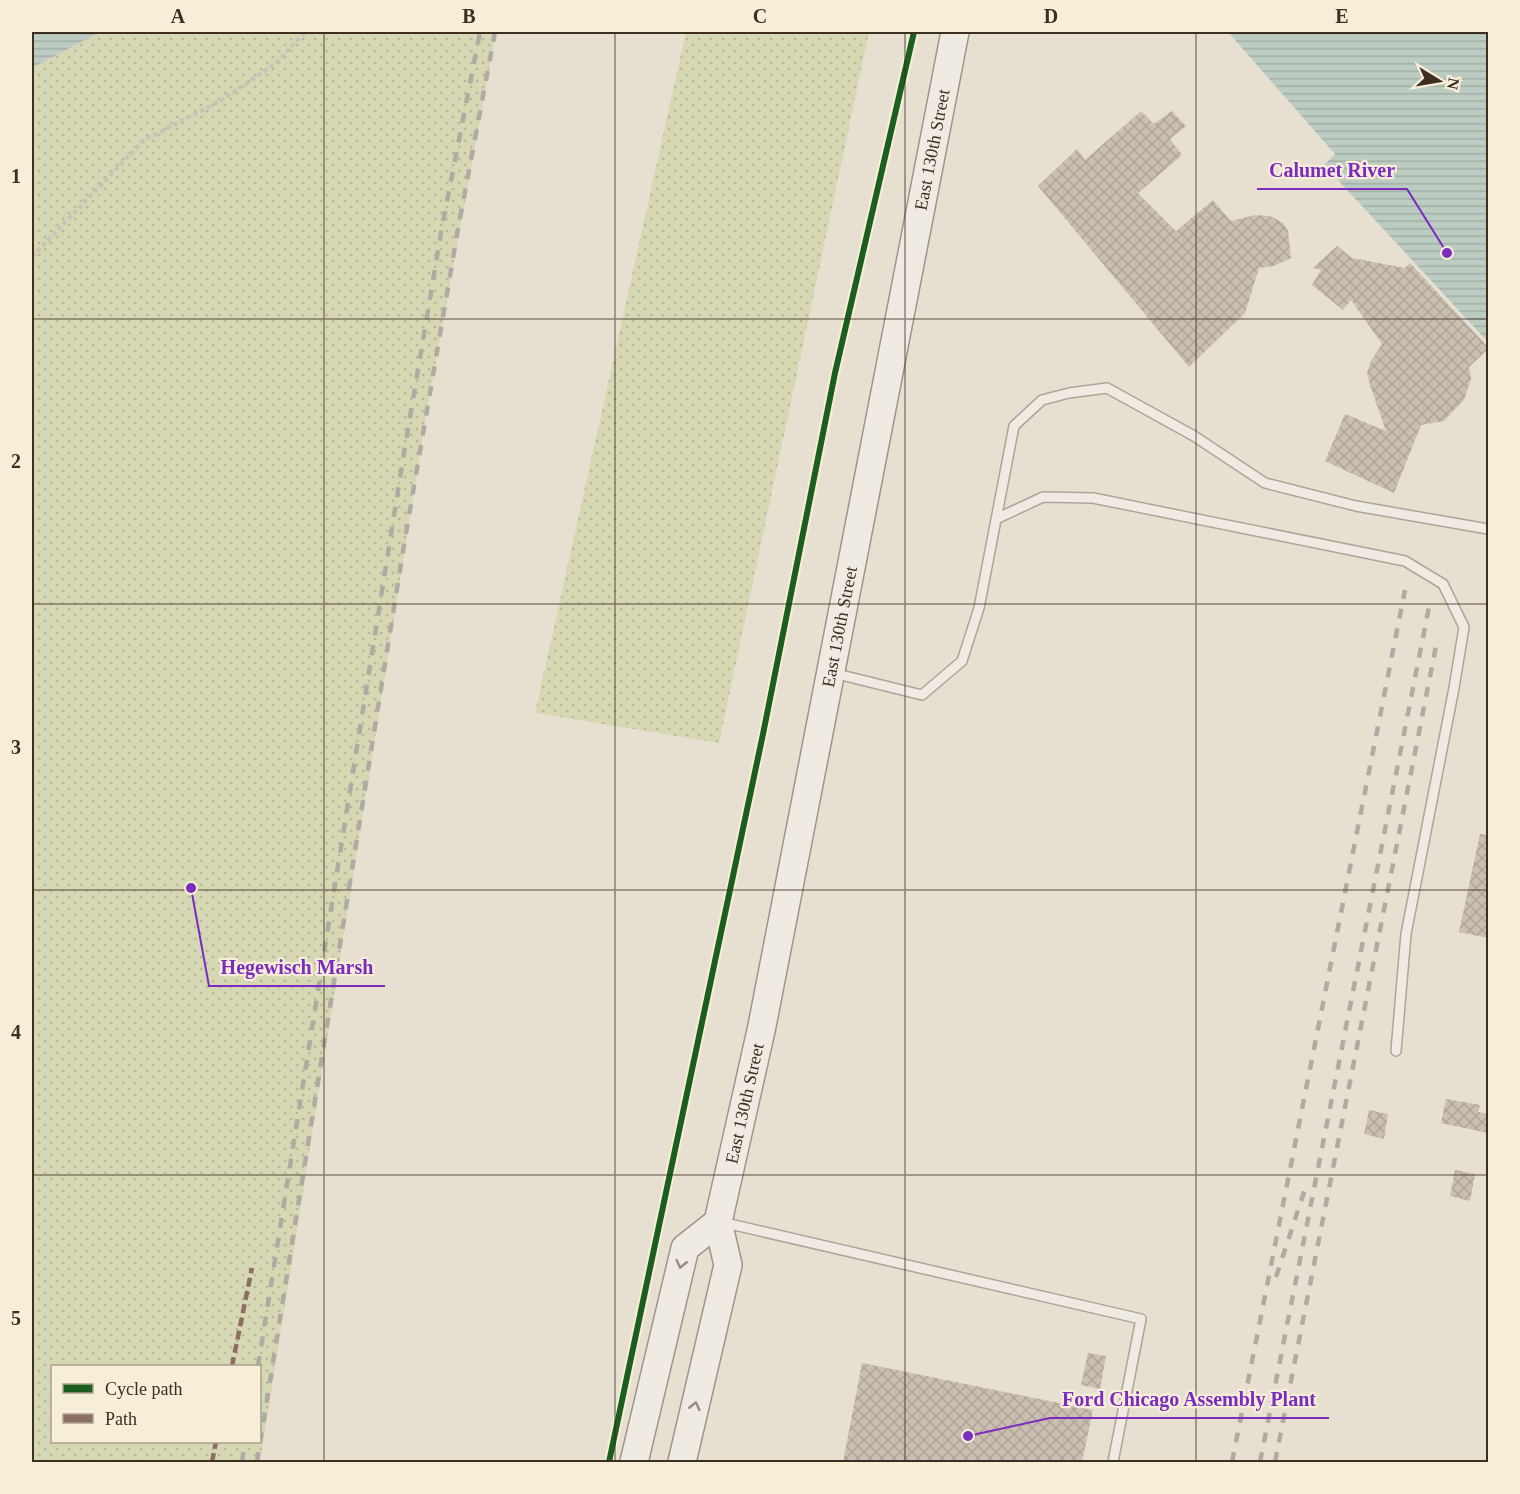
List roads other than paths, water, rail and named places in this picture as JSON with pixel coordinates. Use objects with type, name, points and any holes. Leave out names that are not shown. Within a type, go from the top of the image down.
[{"type":"main road","name":"East 130th Street","points":[[681,1462],[728,1265],[718,1222],[762,1026],[955,32]]},
{"type":"main road","points":[[634,1462],[685,1248],[718,1222]]},
{"type":"lane","points":[[830,672],[922,695],[963,661],[979,608],[1014,426],[1042,400],[1069,393],[1107,388],[1194,436],[1265,483],[1356,506],[1488,529]]},
{"type":"lane","points":[[996,519],[1043,497],[1093,498],[1405,561],[1443,584],[1464,627],[1406,934],[1396,1051]]},
{"type":"lane","points":[[718,1222],[1141,1319],[1113,1462]]},
{"type":"railway","points":[[258,1365],[404,453],[442,227],[480,32]]},
{"type":"railway","points":[[261,1437],[405,539],[458,229],[495,32]]},
{"type":"railway","points":[[1232,1462],[1405,590]]},
{"type":"railway","points":[[1260,1462],[1429,607]]},
{"type":"railway","points":[[1275,1462],[1436,646]]},
{"type":"railway","points":[[1276,1277],[1307,1183]]},
{"type":"railway","points":[[242,1462],[245,1443]]},
{"type":"railway","points":[[257,1462],[260,1443]]},
{"type":"place","name":"Calumet River","points":[[1447,253]]},
{"type":"place","name":"Hegewisch Marsh","points":[[191,888]]},
{"type":"place","name":"Ford Chicago Assembly Plant","points":[[968,1436]]}]
